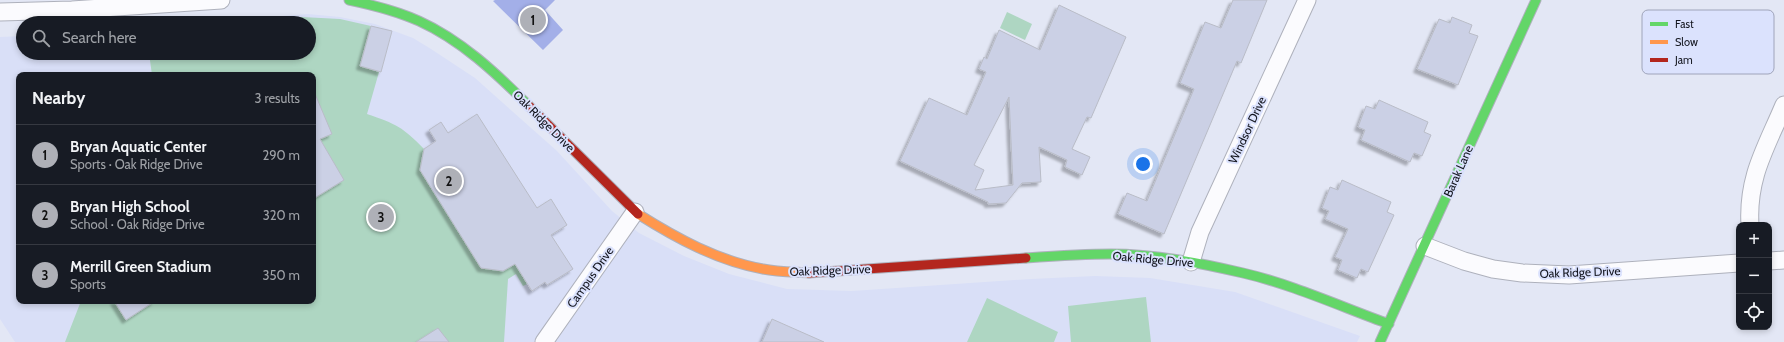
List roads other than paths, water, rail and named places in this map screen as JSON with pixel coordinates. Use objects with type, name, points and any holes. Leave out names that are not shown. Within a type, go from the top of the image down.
[{"type":"street","points":[[0,12],[72,10],[221,0]]},
{"type":"street","name":"Oak Ridge Drive","points":[[349,0],[383,8],[407,16],[427,25],[464,48],[504,81],[635,212],[660,228],[697,246],[751,266],[774,271],[818,273],[1041,257],[1110,254],[1133,255],[1191,262],[1244,273],[1277,283],[1389,324]]},
{"type":"street","name":"Windsor Drive","points":[[1191,262],[1200,232],[1306,0]]},
{"type":"street","name":"Barak Lane","points":[[1380,342],[1536,0]]},
{"type":"street","points":[[1750,222],[1751,186],[1757,165],[1784,105]]},
{"type":"street","name":"Campus Drive","points":[[544,342],[635,212]]},
{"type":"street","name":"Oak Ridge Drive","points":[[1425,246],[1464,261],[1492,269],[1522,273],[1569,275],[1736,263]]},
{"type":"street","points":[[1772,261],[1784,260]]},
{"type":"water","points":[[555,0],[545,10],[563,30],[543,50],[493,1]]},
{"type":"place","name":"Bryan Aquatic Center","points":[[533,20]]},
{"type":"place","name":"Bryan High School","points":[[449,181]]},
{"type":"place","name":"Merrill Green Stadium","points":[[381,217]]}]
